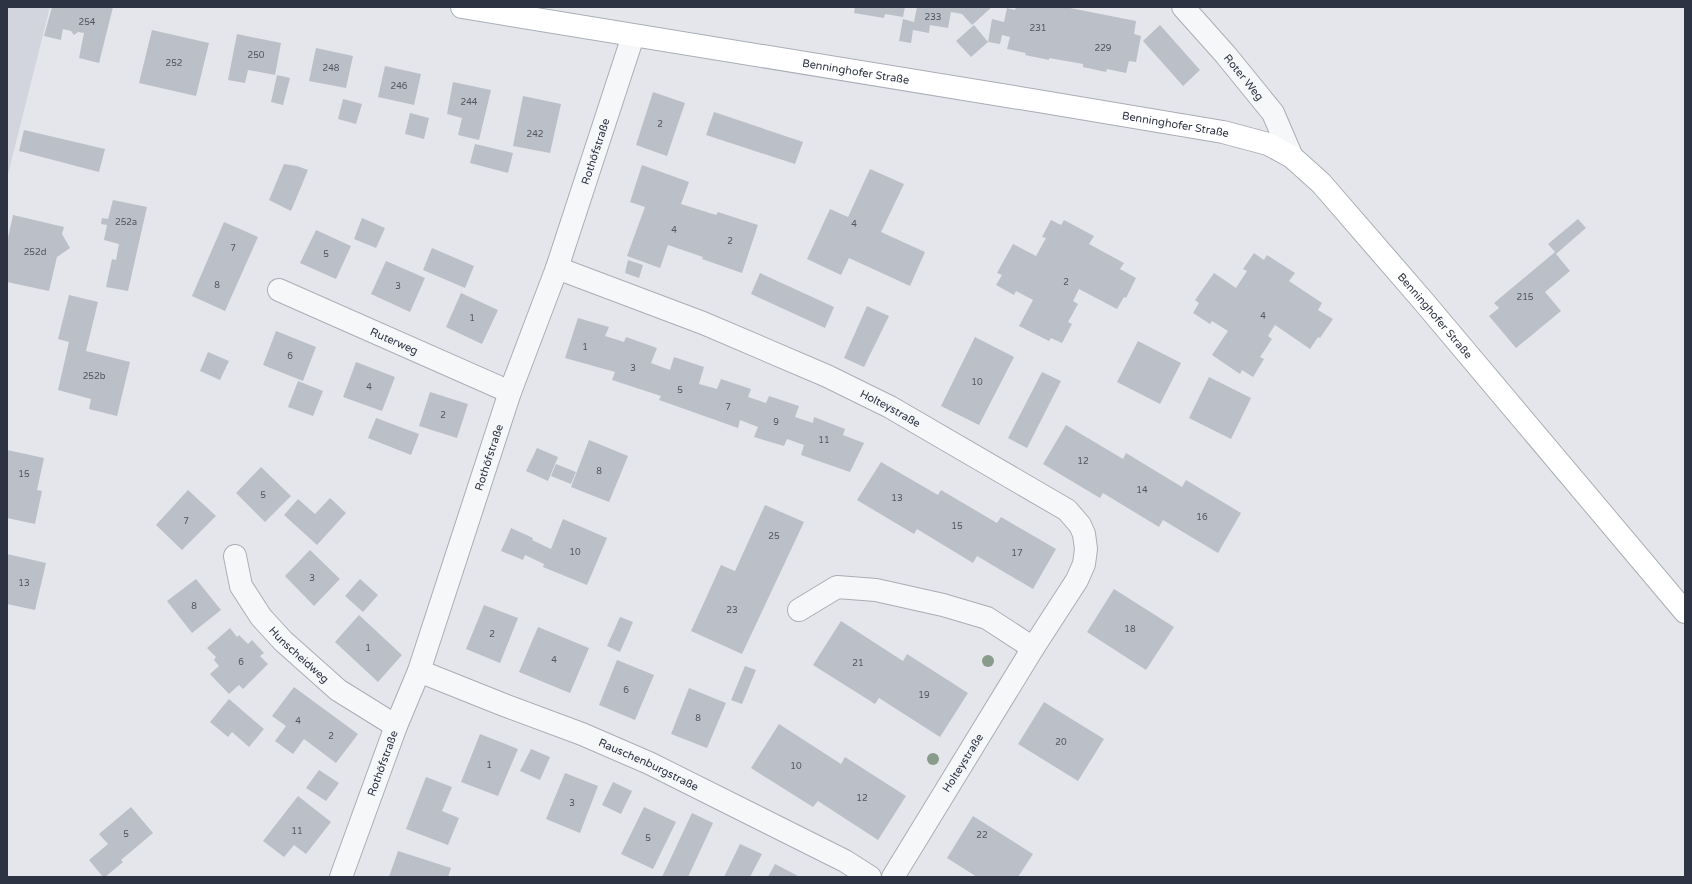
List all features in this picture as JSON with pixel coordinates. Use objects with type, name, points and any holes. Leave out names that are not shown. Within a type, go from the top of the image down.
[{"type":"main road","name":"Benninghofer Straße","points":[[462,7],[1223,132],[1268,144],[1292,157],[1321,183],[1355,221],[1685,612]]},
{"type":"street","name":"Roter Weg","points":[[1183,7],[1225,54],[1273,113],[1292,157]]},
{"type":"street","name":"Rothöfstraße","points":[[341,877],[396,726],[419,671],[510,392],[557,268],[633,36]]},
{"type":"street","name":"Holteystraße","points":[[557,268],[703,323],[827,376],[890,407],[1067,510],[1080,525],[1084,534],[1086,549],[1084,564],[1078,580],[1033,648],[893,877]]},
{"type":"street","name":"Ruterweg","points":[[279,290],[510,392]]},
{"type":"street","name":"Hunscheidweg","points":[[235,556],[241,586],[261,617],[283,641],[338,690],[396,726]]},
{"type":"street","points":[[799,610],[837,587],[876,590],[943,605],[987,618],[1033,648]]},
{"type":"street","name":"Rauschenburgstraße","points":[[419,671],[582,734],[649,763],[844,860],[870,877]]},
{"type":"shaded area","points":[[7,7],[50,7],[7,178]]},
{"type":"building","points":[[52,7],[113,7],[99,63],[79,58],[84,33],[78,32],[74,35],[71,31],[63,29],[61,40],[44,36]]},
{"type":"building","points":[[855,7],[905,7],[903,17],[885,14],[884,18],[854,13]]},
{"type":"building","points":[[917,7],[992,7],[972,25],[962,14],[951,12],[948,28],[930,25],[929,33],[913,30],[911,43],[899,41],[903,19],[914,22]]},
{"type":"building","points":[[1016,7],[1065,7],[1136,21],[1134,34],[1141,36],[1136,62],[1129,61],[1126,73],[1107,69],[1106,72],[1083,67],[1083,64],[1049,58],[1049,60],[1025,55],[1026,53],[1007,49],[1010,37],[1002,35],[1000,44],[988,42],[992,19],[1004,22],[1007,8],[1015,10]]},
{"type":"building","points":[[974,25],[988,42],[971,57],[956,41]]},
{"type":"building","points":[[1160,25],[1200,70],[1183,86],[1143,41]]},
{"type":"building","points":[[152,30],[209,43],[196,96],[139,83]]},
{"type":"building","points":[[237,34],[281,43],[275,75],[248,70],[245,83],[228,80]]},
{"type":"building","points":[[316,48],[353,56],[346,88],[309,81]]},
{"type":"building","points":[[385,66],[421,74],[414,105],[378,97]]},
{"type":"building","points":[[277,75],[290,78],[283,105],[271,102]]},
{"type":"building","points":[[453,82],[491,90],[479,140],[458,135],[462,118],[447,114]]},
{"type":"building","points":[[653,92],[685,103],[667,156],[636,145]]},
{"type":"building","points":[[523,96],[561,104],[550,153],[513,146]]},
{"type":"building","points":[[343,99],[362,104],[356,124],[338,119]]},
{"type":"building","points":[[714,112],[803,142],[795,164],[706,135]]},
{"type":"building","points":[[410,113],[429,118],[424,139],[405,134]]},
{"type":"building","points":[[24,130],[105,149],[99,172],[19,151]]},
{"type":"building","points":[[475,144],[513,153],[508,173],[470,163]]},
{"type":"building","points":[[284,164],[297,166],[308,170],[291,211],[269,200]]},
{"type":"building","points":[[642,165],[689,182],[681,204],[716,215],[718,212],[758,225],[742,273],[668,245],[660,268],[627,256],[645,207],[630,202]]},
{"type":"building","points":[[870,169],[904,184],[881,232],[925,252],[910,286],[849,258],[841,275],[807,259],[830,209],[848,217]]},
{"type":"building","points":[[113,200],[147,207],[128,291],[106,287],[112,259],[116,260],[119,244],[104,240],[107,225],[101,224],[102,218],[108,219]]},
{"type":"building","points":[[13,215],[64,227],[62,234],[70,248],[57,257],[49,291],[7,282],[7,242]]},
{"type":"building","points":[[362,218],[385,228],[376,248],[354,239]]},
{"type":"building","points":[[1578,219],[1586,228],[1556,254],[1570,271],[1545,292],[1561,311],[1516,348],[1489,316],[1499,308],[1494,303],[1555,252],[1548,244]]},
{"type":"building","points":[[1051,220],[1061,225],[1064,220],[1094,236],[1089,244],[1124,263],[1120,269],[1136,278],[1126,298],[1124,297],[1117,309],[1079,289],[1073,301],[1078,304],[1068,322],[1072,324],[1062,343],[1051,338],[1049,341],[1019,326],[1033,300],[1016,291],[1014,295],[996,285],[1002,275],[997,273],[1013,244],[1036,256],[1046,238],[1042,237]]},
{"type":"building","points":[[224,222],[258,237],[225,311],[192,296]]},
{"type":"building","points":[[316,230],[351,246],[336,279],[300,263]]},
{"type":"building","points":[[432,248],[474,266],[465,288],[423,270]]},
{"type":"building","points":[[1254,253],[1264,260],[1267,255],[1295,273],[1289,281],[1322,303],[1318,310],[1333,319],[1320,338],[1318,337],[1310,349],[1275,325],[1268,336],[1272,339],[1260,357],[1264,359],[1253,377],[1242,370],[1240,374],[1212,355],[1228,331],[1212,321],[1210,324],[1193,313],[1199,303],[1195,300],[1214,273],[1236,288],[1247,271],[1243,269]]},
{"type":"building","points":[[628,260],[643,265],[639,278],[625,273]]},
{"type":"building","points":[[386,261],[425,278],[410,312],[371,294]]},
{"type":"building","points":[[760,273],[834,307],[825,328],[751,294]]},
{"type":"building","points":[[461,293],[498,310],[482,344],[446,327]]},
{"type":"building","points":[[69,295],[98,302],[86,351],[130,362],[117,416],[89,409],[91,399],[58,390],[69,342],[58,339]]},
{"type":"building","points":[[867,306],[889,316],[864,367],[844,358]]},
{"type":"building","points":[[578,318],[609,327],[605,336],[624,342],[626,337],[657,348],[651,363],[670,370],[674,357],[704,367],[699,384],[717,389],[721,379],[751,389],[748,397],[766,403],[769,396],[799,406],[795,417],[813,423],[814,417],[845,429],[843,435],[864,443],[850,472],[801,455],[804,445],[787,439],[784,446],[754,437],[758,427],[740,420],[738,428],[659,400],[661,396],[612,380],[615,372],[565,358]]},
{"type":"building","points":[[276,331],[316,347],[303,381],[263,365]]},
{"type":"building","points":[[975,337],[1014,357],[979,425],[941,406]]},
{"type":"building","points":[[1138,341],[1181,363],[1160,404],[1117,382]]},
{"type":"building","points":[[208,352],[229,361],[220,380],[200,371]]},
{"type":"building","points":[[356,362],[395,377],[382,411],[343,397]]},
{"type":"building","points":[[1042,372],[1061,381],[1027,448],[1008,438]]},
{"type":"building","points":[[1209,377],[1251,398],[1231,439],[1189,418]]},
{"type":"building","points":[[298,381],[323,391],[313,416],[288,407]]},
{"type":"building","points":[[430,392],[468,404],[457,438],[419,426]]},
{"type":"building","points":[[376,418],[419,434],[411,455],[368,438]]},
{"type":"building","points":[[1066,425],[1123,459],[1126,453],[1182,487],[1186,480],[1241,513],[1218,553],[1163,520],[1159,527],[1103,493],[1100,498],[1043,464]]},
{"type":"building","points":[[589,440],[628,456],[609,502],[571,487]]},
{"type":"building","points":[[537,448],[558,457],[548,481],[526,471]]},
{"type":"building","points":[[7,450],[44,458],[37,490],[42,491],[35,524],[7,518]]},
{"type":"building","points":[[881,462],[938,495],[941,490],[997,523],[1001,517],[1056,549],[1033,589],[977,556],[973,563],[917,529],[914,534],[857,500]]},
{"type":"building","points":[[556,464],[576,472],[571,484],[551,476]]},
{"type":"building","points":[[261,467],[291,496],[265,522],[236,493]]},
{"type":"building","points":[[188,490],[216,516],[182,550],[156,525]]},
{"type":"building","points":[[330,498],[346,513],[317,545],[284,515],[298,499],[315,514]]},
{"type":"building","points":[[765,505],[804,522],[742,654],[691,631],[721,565],[735,571]]},
{"type":"building","points":[[563,519],[607,538],[587,585],[543,567],[544,564],[525,555],[523,560],[501,551],[511,528],[533,538],[532,540],[551,549]]},
{"type":"building","points":[[310,550],[340,579],[314,606],[285,576]]},
{"type":"building","points":[[7,554],[46,563],[35,610],[7,604]]},
{"type":"building","points":[[196,579],[221,610],[192,633],[167,601]]},
{"type":"building","points":[[360,579],[378,595],[363,612],[345,596]]},
{"type":"building","points":[[1114,589],[1174,627],[1146,670],[1087,632]]},
{"type":"building","points":[[484,605],[518,618],[500,663],[466,649]]},
{"type":"building","points":[[359,615],[402,655],[378,682],[335,642]]},
{"type":"building","points":[[620,617],[633,622],[620,652],[607,646]]},
{"type":"building","points":[[841,621],[903,661],[907,654],[968,693],[940,737],[879,698],[875,704],[813,665]]},
{"type":"building","points":[[538,627],[589,648],[570,693],[519,672]]},
{"type":"building","points":[[230,628],[237,637],[239,635],[248,644],[252,640],[264,653],[260,656],[268,664],[243,689],[239,685],[229,694],[210,674],[219,666],[214,660],[216,657],[207,648]]},
{"type":"building","points":[[617,660],[654,675],[635,720],[599,705]]},
{"type":"building","points":[[745,666],[756,670],[742,704],[731,700]]},
{"type":"building","points":[[294,687],[358,734],[336,763],[304,739],[293,754],[275,741],[286,726],[272,716]]},
{"type":"building","points":[[689,688],[726,703],[707,748],[671,734]]},
{"type":"building","points":[[229,699],[264,729],[249,747],[232,732],[228,737],[210,722]]},
{"type":"building","points":[[1044,702],[1104,739],[1078,781],[1018,744]]},
{"type":"building","points":[[779,724],[841,764],[845,757],[906,796],[878,840],[818,801],[813,807],[751,768]]},
{"type":"building","points":[[480,734],[518,749],[498,796],[461,782]]},
{"type":"building","points":[[531,749],[550,757],[540,780],[520,771]]},
{"type":"building","points":[[319,770],[339,783],[326,801],[306,788]]},
{"type":"building","points":[[565,773],[598,786],[580,833],[546,819]]},
{"type":"building","points":[[426,777],[452,787],[442,811],[459,818],[448,845],[406,829]]},
{"type":"building","points":[[613,782],[632,791],[621,814],[602,805]]},
{"type":"building","points":[[298,796],[331,822],[306,854],[294,845],[284,857],[263,841]]},
{"type":"building","points":[[131,807],[153,833],[121,860],[123,862],[103,877],[89,860],[108,844],[99,834]]},
{"type":"building","points":[[644,807],[676,822],[653,869],[621,854]]},
{"type":"building","points":[[692,813],[713,823],[688,877],[662,877]]},
{"type":"building","points":[[973,816],[1033,854],[1018,877],[977,877],[947,858]]},
{"type":"building","points":[[740,844],[762,854],[750,877],[724,877]]},
{"type":"building","points":[[398,851],[451,868],[448,877],[389,877]]},
{"type":"building","points":[[775,864],[800,877],[768,877]]}]
